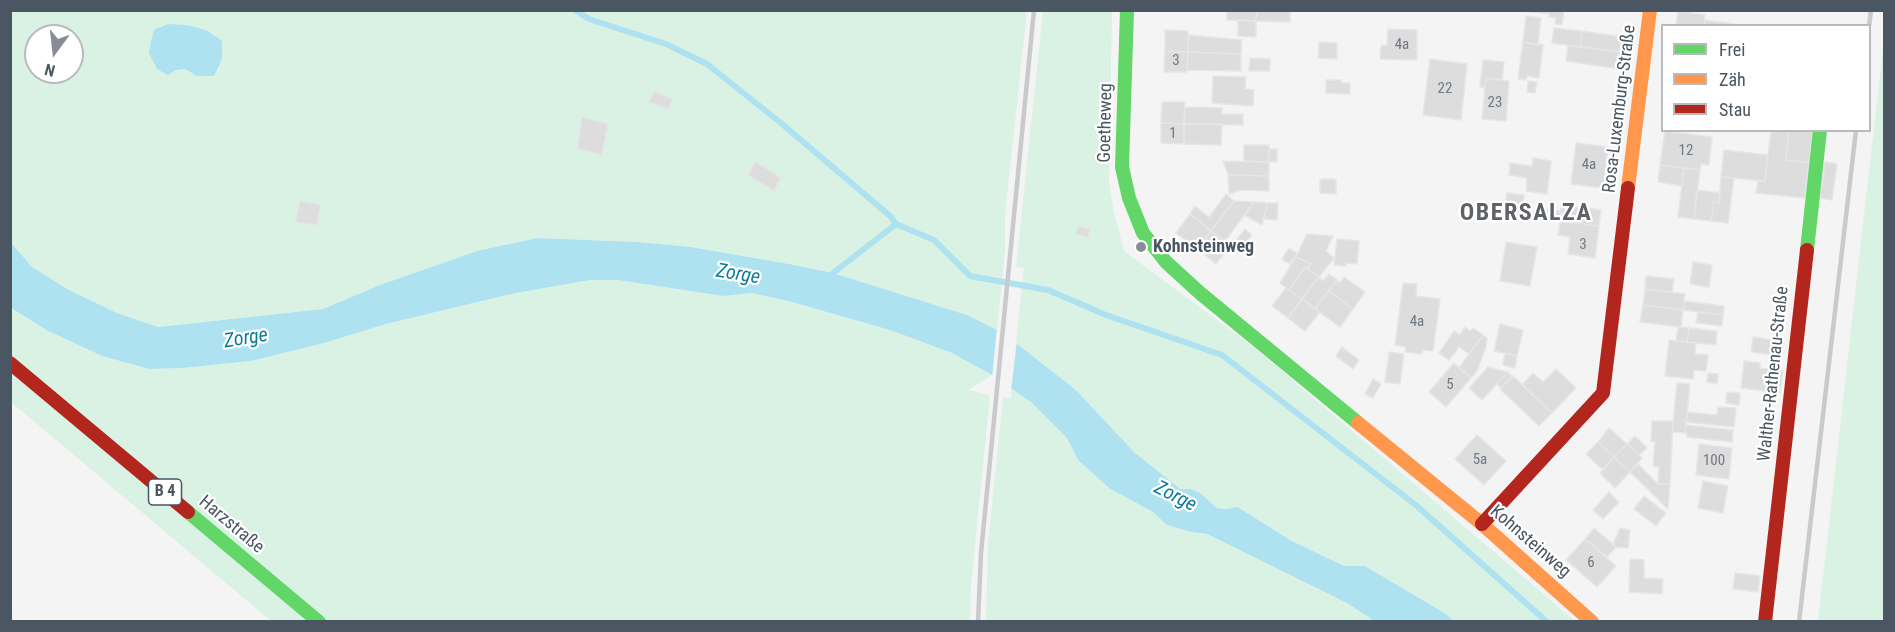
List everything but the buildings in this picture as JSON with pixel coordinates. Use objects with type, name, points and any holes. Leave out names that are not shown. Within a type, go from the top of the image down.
[{"type":"street","name":"Goetheweg","points":[[1127,10],[1122,167],[1129,198],[1143,233]]},
{"type":"street","name":"Rosa-Luxemburg-Straße","points":[[1482,524],[1603,393],[1650,10]]},
{"type":"street","name":"Walther-Rathenau-Straße","points":[[1764,621],[1820,132]]},
{"type":"street","name":"Kohnsteinweg","points":[[1143,233],[1166,262],[1200,293],[1482,524],[1592,621]]},
{"type":"street","name":"Harzstraße","points":[[10,363],[319,621]]},
{"type":"green space","points":[[10,11],[1027,11],[1005,214],[1005,250],[997,330],[967,315],[833,273],[691,247],[638,242],[537,238],[477,251],[380,285],[323,309],[158,327],[117,313],[69,290],[32,267],[11,241]]},
{"type":"green space","points":[[1043,11],[1112,11],[1109,183],[1124,251],[1256,349],[1575,621],[1454,621],[1365,566],[1344,566],[1290,540],[1239,507],[1217,508],[1200,493],[1191,489],[1180,489],[1152,468],[1076,390],[1016,343],[1024,268],[1016,267]]},
{"type":"green space","points":[[1884,39],[1884,621],[1818,621],[1883,48]]},
{"type":"green space","points":[[590,280],[618,280],[723,296],[752,293],[792,302],[890,330],[952,353],[992,375],[968,390],[990,395],[971,585],[970,621],[271,621],[11,402],[10,308],[48,331],[102,356],[149,369],[183,368],[251,361],[324,343],[386,324],[511,294]]},
{"type":"green space","points":[[1012,387],[1031,402],[1067,438],[1078,460],[1109,488],[1153,512],[1167,525],[1207,534],[1347,603],[1374,621],[986,622],[988,544],[1003,397],[1011,398]]},
{"type":"water","points":[[168,24],[186,25],[206,30],[222,41],[222,59],[214,76],[197,76],[185,69],[176,70],[168,75],[157,69],[149,53],[151,41],[154,30]]},
{"type":"water","name":"Zorge","points":[[537,238],[638,242],[691,247],[789,264],[833,273],[967,315],[997,330],[1016,343],[1076,390],[1134,452],[1180,489],[1191,489],[1200,493],[1217,508],[1238,507],[1290,540],[1344,566],[1365,566],[1454,621],[1374,621],[1347,603],[1207,534],[1167,525],[1153,512],[1109,488],[1078,460],[1067,438],[1031,402],[992,375],[952,353],[890,330],[752,293],[723,296],[618,280],[590,280],[511,294],[386,324],[324,343],[251,361],[149,369],[102,356],[48,331],[11,308],[10,241],[32,267],[69,290],[117,313],[158,327],[323,309],[380,285],[477,251]]},
{"type":"pier","points":[[997,327],[1017,340],[1011,391],[992,378]]},
{"type":"waterway","points":[[575,10],[589,19],[666,44],[707,64],[781,123],[890,216],[896,224],[934,240],[970,276],[1048,290],[1106,315],[1222,355],[1417,506],[1547,622]]},
{"type":"waterway","points":[[828,277],[896,224]]},
{"type":"railway","points":[[978,622],[981,553],[1034,10]]},
{"type":"railway","points":[[1869,24],[1871,10]]},
{"type":"railway","points":[[1799,622],[1856,132]]},
{"type":"traffic: fast","points":[[1127,10],[1122,167],[1129,198],[1143,233],[1166,262],[1200,293],[1358,423]]},
{"type":"traffic: fast","points":[[1807,250],[1820,132]]},
{"type":"traffic: fast","points":[[188,512],[319,622]]},
{"type":"traffic: slow","points":[[1628,188],[1650,10]]},
{"type":"traffic: slow","points":[[1358,423],[1482,524],[1592,622]]},
{"type":"traffic: jam","points":[[1482,524],[1603,393],[1628,188]]},
{"type":"traffic: jam","points":[[1765,622],[1807,250]]},
{"type":"traffic: jam","points":[[10,363],[188,512]]},
{"type":"place","name":"Kohnsteinweg","points":[[1141,247]]},
{"type":"district","name":"OBERSALZA","points":[[1526,214]]}]
